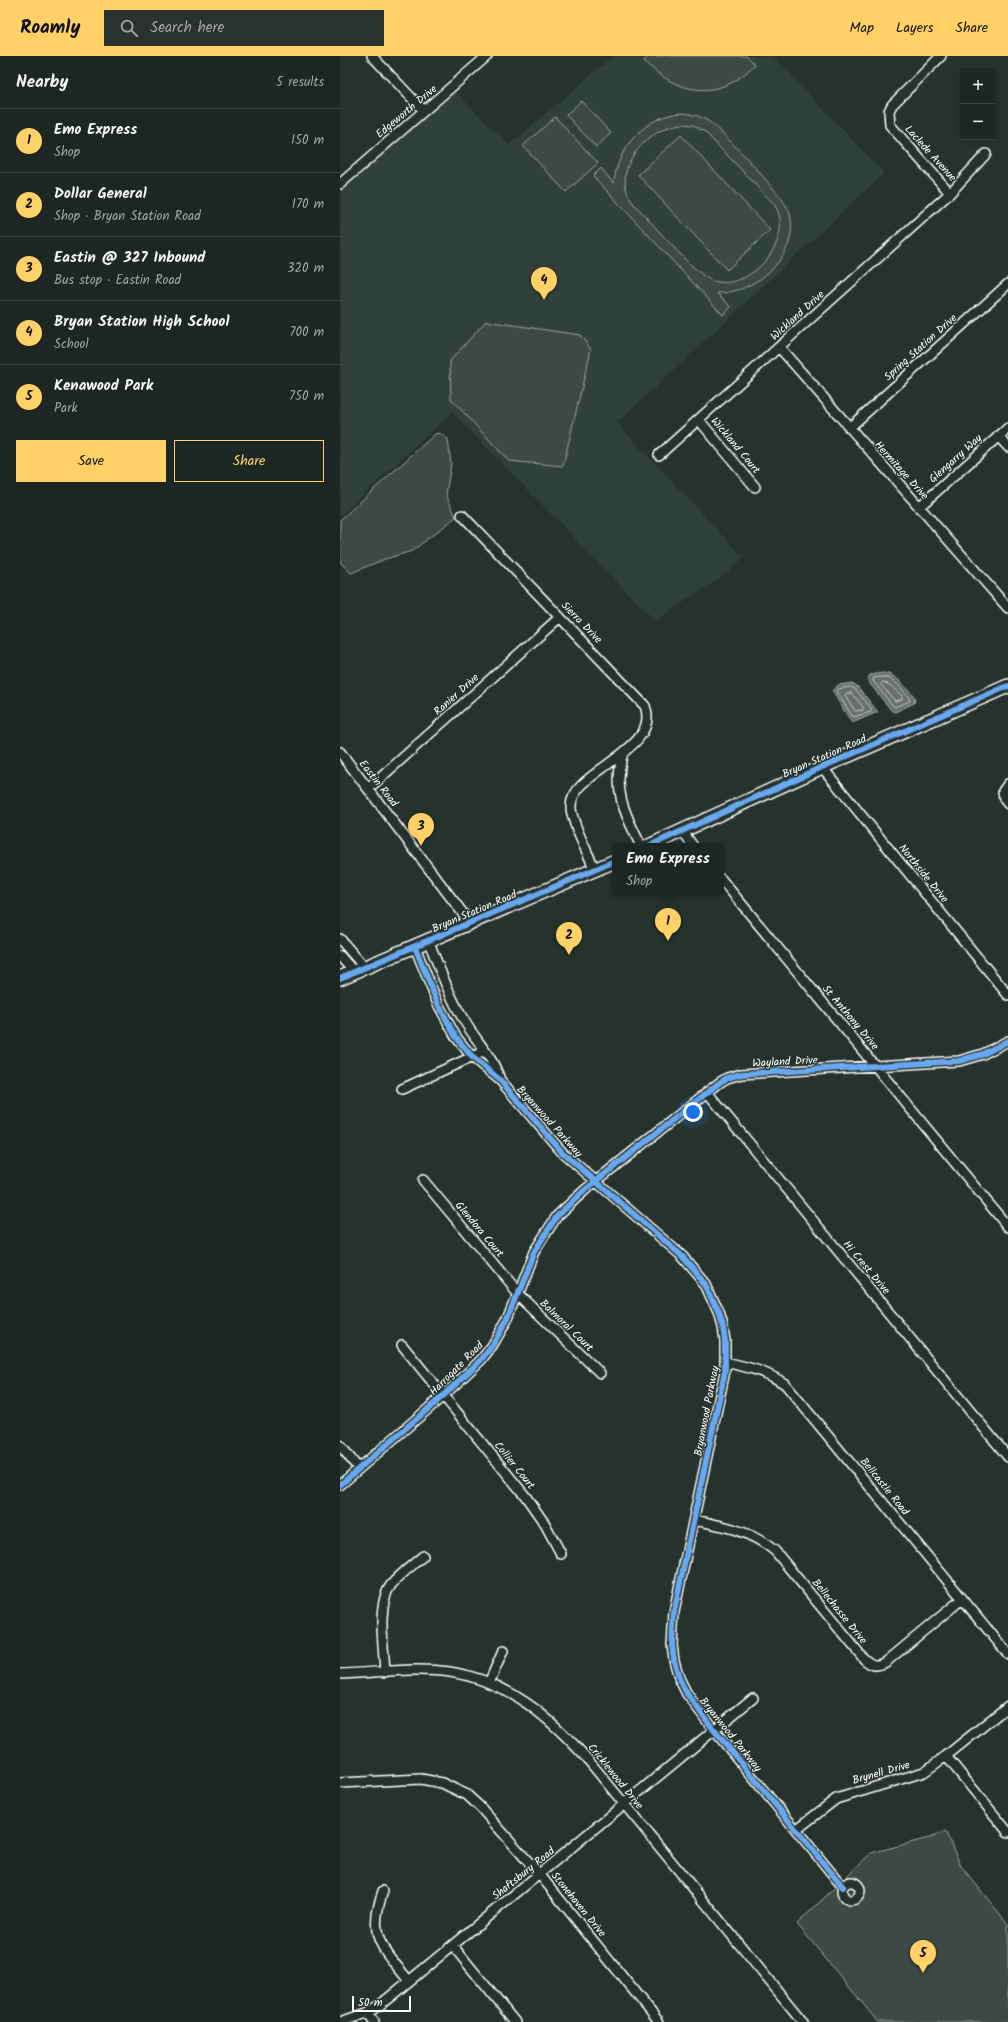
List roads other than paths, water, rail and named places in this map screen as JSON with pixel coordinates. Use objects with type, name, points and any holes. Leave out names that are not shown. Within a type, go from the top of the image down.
[{"type":"main road","name":"Bryan Station Road","points":[[656,843],[822,767],[1008,686]]},
{"type":"main road","name":"Bryan Station Road","points":[[340,978],[429,942],[612,862]]},
{"type":"street","points":[[372,56],[424,111]]},
{"type":"street","name":"Edgeworth Drive","points":[[340,184],[488,56]]},
{"type":"street","name":"Laclede Avenue","points":[[941,56],[892,105],[889,111],[890,125],[950,193]]},
{"type":"street","name":"Wickland Drive","points":[[659,455],[950,193],[986,154]]},
{"type":"street","name":"Spring Station Drive","points":[[849,428],[1008,284]]},
{"type":"street","name":"Hermitage Drive","points":[[779,347],[1008,608]]},
{"type":"street","name":"Wickland Court","points":[[699,420],[755,487]]},
{"type":"street","name":"Glengarry Way","points":[[919,507],[1008,428]]},
{"type":"street","points":[[998,436],[1008,447]]},
{"type":"street","name":"Sierra Drive","points":[[462,514],[644,706],[648,718],[644,731],[623,753],[577,791],[571,803],[573,818],[595,870]]},
{"type":"street","name":"Ranier Drive","points":[[368,789],[560,617]]},
{"type":"street","name":"Eastin Road","points":[[340,752],[471,924]]},
{"type":"street","name":"Sierra Drive","points":[[623,753],[618,772],[619,790],[624,809],[640,843]]},
{"type":"street","name":"Northside Drive","points":[[822,767],[1008,995]]},
{"type":"street","points":[[1005,788],[1004,799],[1008,804]]},
{"type":"street","points":[[682,831],[691,843]]},
{"type":"street","name":"St Anthony Drive","points":[[724,883],[1008,1227]]},
{"type":"street","points":[[340,939],[359,970]]},
{"type":"street","name":"Bryanwood Parkway","points":[[429,942],[455,1004],[470,1031],[497,1070],[500,1080]]},
{"type":"street","name":"Bryanwood Parkway","points":[[415,947],[444,1016],[456,1037],[472,1057],[500,1080],[562,1152],[682,1256],[706,1284],[714,1299],[721,1320],[725,1341],[725,1362],[694,1520],[674,1612],[672,1645],[679,1678],[687,1694],[714,1730],[843,1887]]},
{"type":"street","points":[[340,956],[359,970]]},
{"type":"street","name":"Wayland Drive","points":[[595,1182],[707,1092],[727,1078],[741,1074],[959,1061],[984,1054],[1008,1041]]},
{"type":"street","points":[[402,1089],[485,1051]]},
{"type":"street","name":"Hi Crest Drive","points":[[707,1092],[1008,1457]]},
{"type":"street","name":"Glendora Court","points":[[424,1180],[518,1294]]},
{"type":"street","name":"Harrogate Road","points":[[340,1485],[443,1396],[467,1374],[492,1346],[507,1320],[534,1252],[550,1225],[564,1209],[595,1182]]},
{"type":"street","name":"Balmoral Court","points":[[518,1294],[600,1372]]},
{"type":"street","name":"Collier Court","points":[[402,1345],[537,1512],[554,1539],[561,1554]]},
{"type":"street","name":"Bellcastle Road","points":[[725,1362],[757,1369],[773,1376],[785,1384],[1008,1654]]},
{"type":"street","points":[[340,1445],[358,1468]]},
{"type":"street","name":"Bellechasse Drive","points":[[694,1520],[736,1529],[750,1534],[768,1545],[780,1557],[864,1659],[872,1665],[876,1666],[886,1662],[962,1599]]},
{"type":"street","points":[[384,1672],[383,1606],[386,1595],[391,1585],[424,1556]]},
{"type":"street","points":[[489,1683],[503,1651]]},
{"type":"street","name":"Cricklewood Drive","points":[[340,1674],[428,1671],[450,1672],[489,1683],[523,1700],[553,1722],[589,1761],[803,2022]]},
{"type":"street","name":"Shaftsbury Road","points":[[340,2022],[367,2014],[540,1875],[753,1698]]},
{"type":"street","name":"Brynell Drive","points":[[796,1830],[824,1806],[836,1799],[924,1772],[1008,1706]]},
{"type":"street","points":[[946,1756],[1008,1832]]},
{"type":"street","name":"Stonehaven Drive","points":[[340,1782],[421,1779],[454,1787],[467,1795],[480,1807],[540,1875],[659,2022]]},
{"type":"street","points":[[383,1891],[377,1910],[377,1933],[381,1944],[409,1981]]},
{"type":"street","points":[[453,1946],[515,2022]]},
{"type":"street","points":[[367,2014],[374,2022]]},
{"type":"water","points":[[882,673],[895,677],[903,684],[915,698],[914,703],[895,712],[891,710],[867,680],[870,675]]},
{"type":"water","points":[[852,683],[857,686],[878,712],[852,723],[832,691],[838,685]]},
{"type":"place","name":"Bryan Station High School","points":[[544,300]]},
{"type":"place","name":"Eastin @ 327 Inbound","points":[[421,846]]},
{"type":"place","name":"Emo Express","points":[[668,941]]},
{"type":"place","name":"Dollar General","points":[[569,955]]},
{"type":"place","name":"Kenawood Park","points":[[923,1973]]}]
